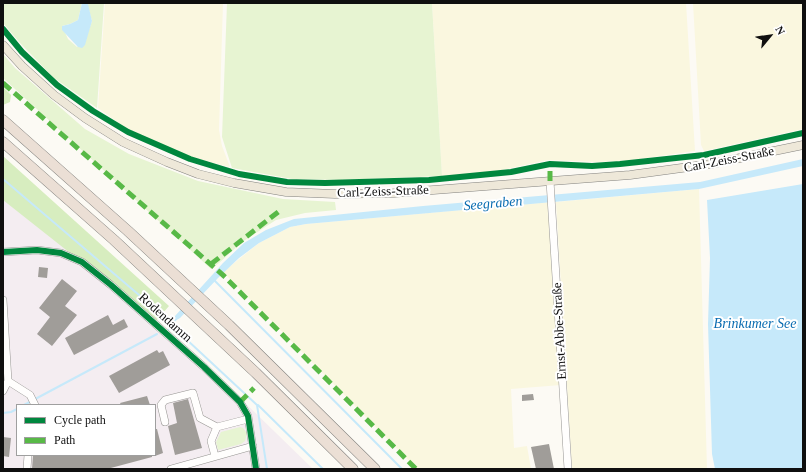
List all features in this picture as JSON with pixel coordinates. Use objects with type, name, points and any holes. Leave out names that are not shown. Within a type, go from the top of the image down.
[{"type":"highway","points":[[3,120],[128,231],[375,469]]},
{"type":"highway","points":[[3,142],[114,240],[353,469]]},
{"type":"main road","name":"Carl-Zeiss-Straße","points":[[3,45],[22,66],[54,95],[104,131],[145,153],[215,179],[286,192],[335,194],[394,193],[550,181],[691,167],[803,145]]},
{"type":"street","name":"Ernst-Abbe-Straße","points":[[550,181],[553,207],[568,469]]},
{"type":"street","name":"Rodendamm","points":[[3,252],[49,251],[61,253],[82,262],[117,290],[240,402],[248,419],[256,469]]},
{"type":"street","points":[[3,300],[8,381],[3,391]]},
{"type":"street","points":[[8,381],[30,395],[34,404]]},
{"type":"street","points":[[165,422],[161,405],[165,400],[193,393],[200,418],[217,427],[248,419]]},
{"type":"street","points":[[215,456],[211,441],[217,427]]},
{"type":"street","points":[[171,469],[253,446]]},
{"type":"street","points":[[27,469],[28,456]]},
{"type":"shaded area","points":[[105,3],[223,3],[219,130],[222,146],[230,167],[190,157],[152,141],[127,129],[98,108]]},
{"type":"shaded area","points":[[432,3],[686,3],[695,151],[633,160],[598,162],[548,160],[493,172],[442,176]]},
{"type":"shaded area","points":[[693,3],[803,3],[803,129],[704,151],[701,145]]},
{"type":"shaded area","points":[[699,189],[707,469],[572,469],[556,202]]},
{"type":"shaded area","points":[[3,195],[238,396],[313,469],[3,469]]},
{"type":"shaded area","points":[[550,202],[561,385],[511,389],[514,448],[527,446],[531,469],[417,469],[223,272],[259,243],[290,227],[306,224]]},
{"type":"green space","points":[[3,3],[82,3],[78,20],[62,26],[68,39],[77,47],[86,38],[92,21],[87,3],[104,3],[97,108],[54,78],[20,43],[3,23]]},
{"type":"green space","points":[[227,3],[432,3],[442,176],[339,180],[292,179],[232,168],[222,137]]},
{"type":"green space","points":[[3,54],[15,68],[85,129],[129,154],[198,181],[283,199],[335,202],[336,210],[305,213],[276,220],[242,242],[211,269],[3,78]]},
{"type":"green space","points":[[3,87],[11,95],[10,102],[3,105]]},
{"type":"green space","points":[[3,156],[169,306],[156,321],[3,200]]},
{"type":"green space","points":[[240,427],[247,433],[245,441],[241,444],[218,450],[216,442],[221,432]]},
{"type":"water","points":[[82,3],[88,4],[92,21],[85,45],[82,48],[78,47],[62,30],[62,26],[78,20]]},
{"type":"water","name":"Seegraben","points":[[803,159],[803,166],[699,189],[306,224],[290,227],[259,243],[239,258],[180,318],[175,321],[175,316],[223,263],[244,243],[266,230],[294,219],[423,206],[700,182]]},
{"type":"water","name":"Brinkumer See","points":[[803,184],[803,469],[715,469],[712,454],[708,324],[710,258],[707,200]]},
{"type":"building","points":[[39,267],[48,268],[47,278],[38,277]]},
{"type":"building","points":[[62,279],[77,291],[65,306],[77,315],[52,346],[37,334],[50,317],[39,308]]},
{"type":"building","points":[[108,315],[113,325],[124,319],[128,327],[74,355],[65,338]]},
{"type":"building","points":[[157,350],[159,353],[163,351],[170,365],[119,393],[109,376]]},
{"type":"building","points":[[533,394],[534,400],[522,401],[522,395]]},
{"type":"building","points":[[147,396],[150,404],[120,404]]},
{"type":"building","points":[[188,399],[202,448],[175,455],[168,426],[177,423],[173,403]]},
{"type":"building","points":[[156,429],[157,429],[163,453],[156,456]]},
{"type":"building","points":[[3,437],[11,438],[9,457],[3,456]]},
{"type":"building","points":[[549,444],[554,469],[536,469],[531,447]]},
{"type":"building","points":[[33,456],[152,456],[107,469],[32,469]]},
{"type":"waterway","points":[[3,179],[173,324]]},
{"type":"waterway","points":[[214,280],[402,469]]},
{"type":"waterway","points":[[169,329],[176,319]]},
{"type":"waterway","points":[[172,326],[257,405],[267,469]]},
{"type":"waterway","points":[[26,404],[157,334]]},
{"type":"waterway","points":[[258,405],[323,469]]},
{"type":"waterway","points":[[3,413],[16,410]]},
{"type":"marked path","points":[[3,83],[224,276],[416,469]]},
{"type":"marked path","points":[[550,164],[550,181]]},
{"type":"marked path","points":[[211,264],[282,209]]},
{"type":"marked path","points":[[240,402],[254,388]]},
{"type":"cycle path","points":[[3,29],[22,52],[57,85],[93,111],[128,132],[190,159],[239,174],[287,182],[325,183],[429,180],[511,172],[550,164],[592,166],[620,164],[704,155],[803,133]]},
{"type":"cycle path","points":[[3,252],[37,250],[61,253],[82,262],[111,285],[204,367],[240,402],[248,416],[256,469]]}]
